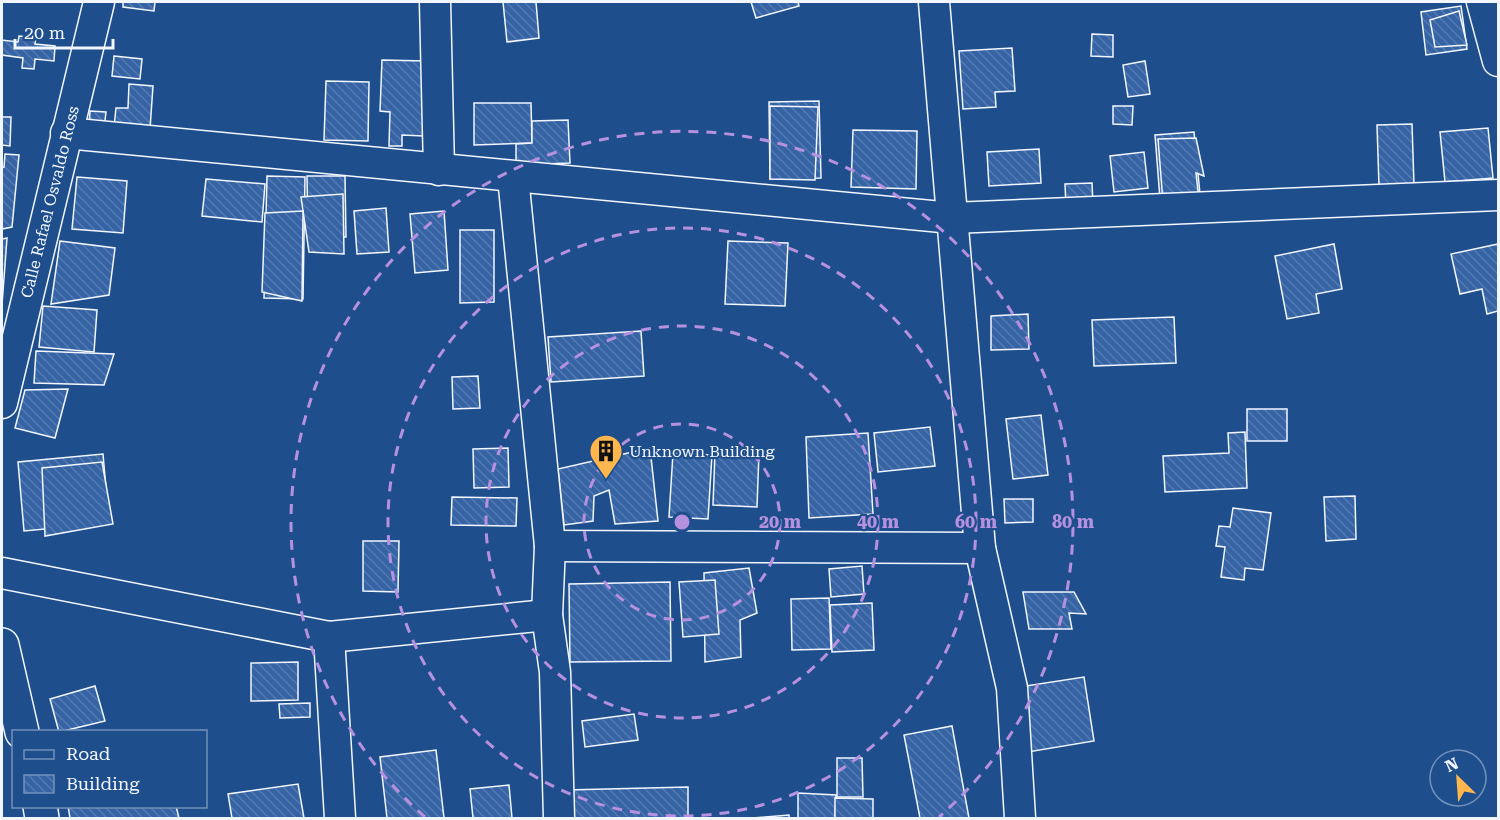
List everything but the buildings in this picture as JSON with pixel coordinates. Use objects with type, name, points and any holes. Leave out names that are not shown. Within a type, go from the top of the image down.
[{"type":"main road","points":[[2,645],[22,730]]},
{"type":"street","name":"Calle Rafael Osvaldo Ross","points":[[2,403],[99,2]]},
{"type":"street","points":[[435,2],[440,170]]},
{"type":"street","points":[[934,2],[980,548],[1012,688],[1020,819]]},
{"type":"street","points":[[1482,2],[1498,61]]},
{"type":"street","points":[[66,133],[952,218],[1498,195]]},
{"type":"street","points":[[513,177],[550,546],[547,615],[555,672],[559,819]]},
{"type":"street","points":[[550,546],[980,548]]},
{"type":"street","points":[[2,573],[329,637],[547,615]]},
{"type":"street","points":[[329,637],[340,819]]},
{"type":"place","name":"Unknown Building","points":[[606,480]]}]
